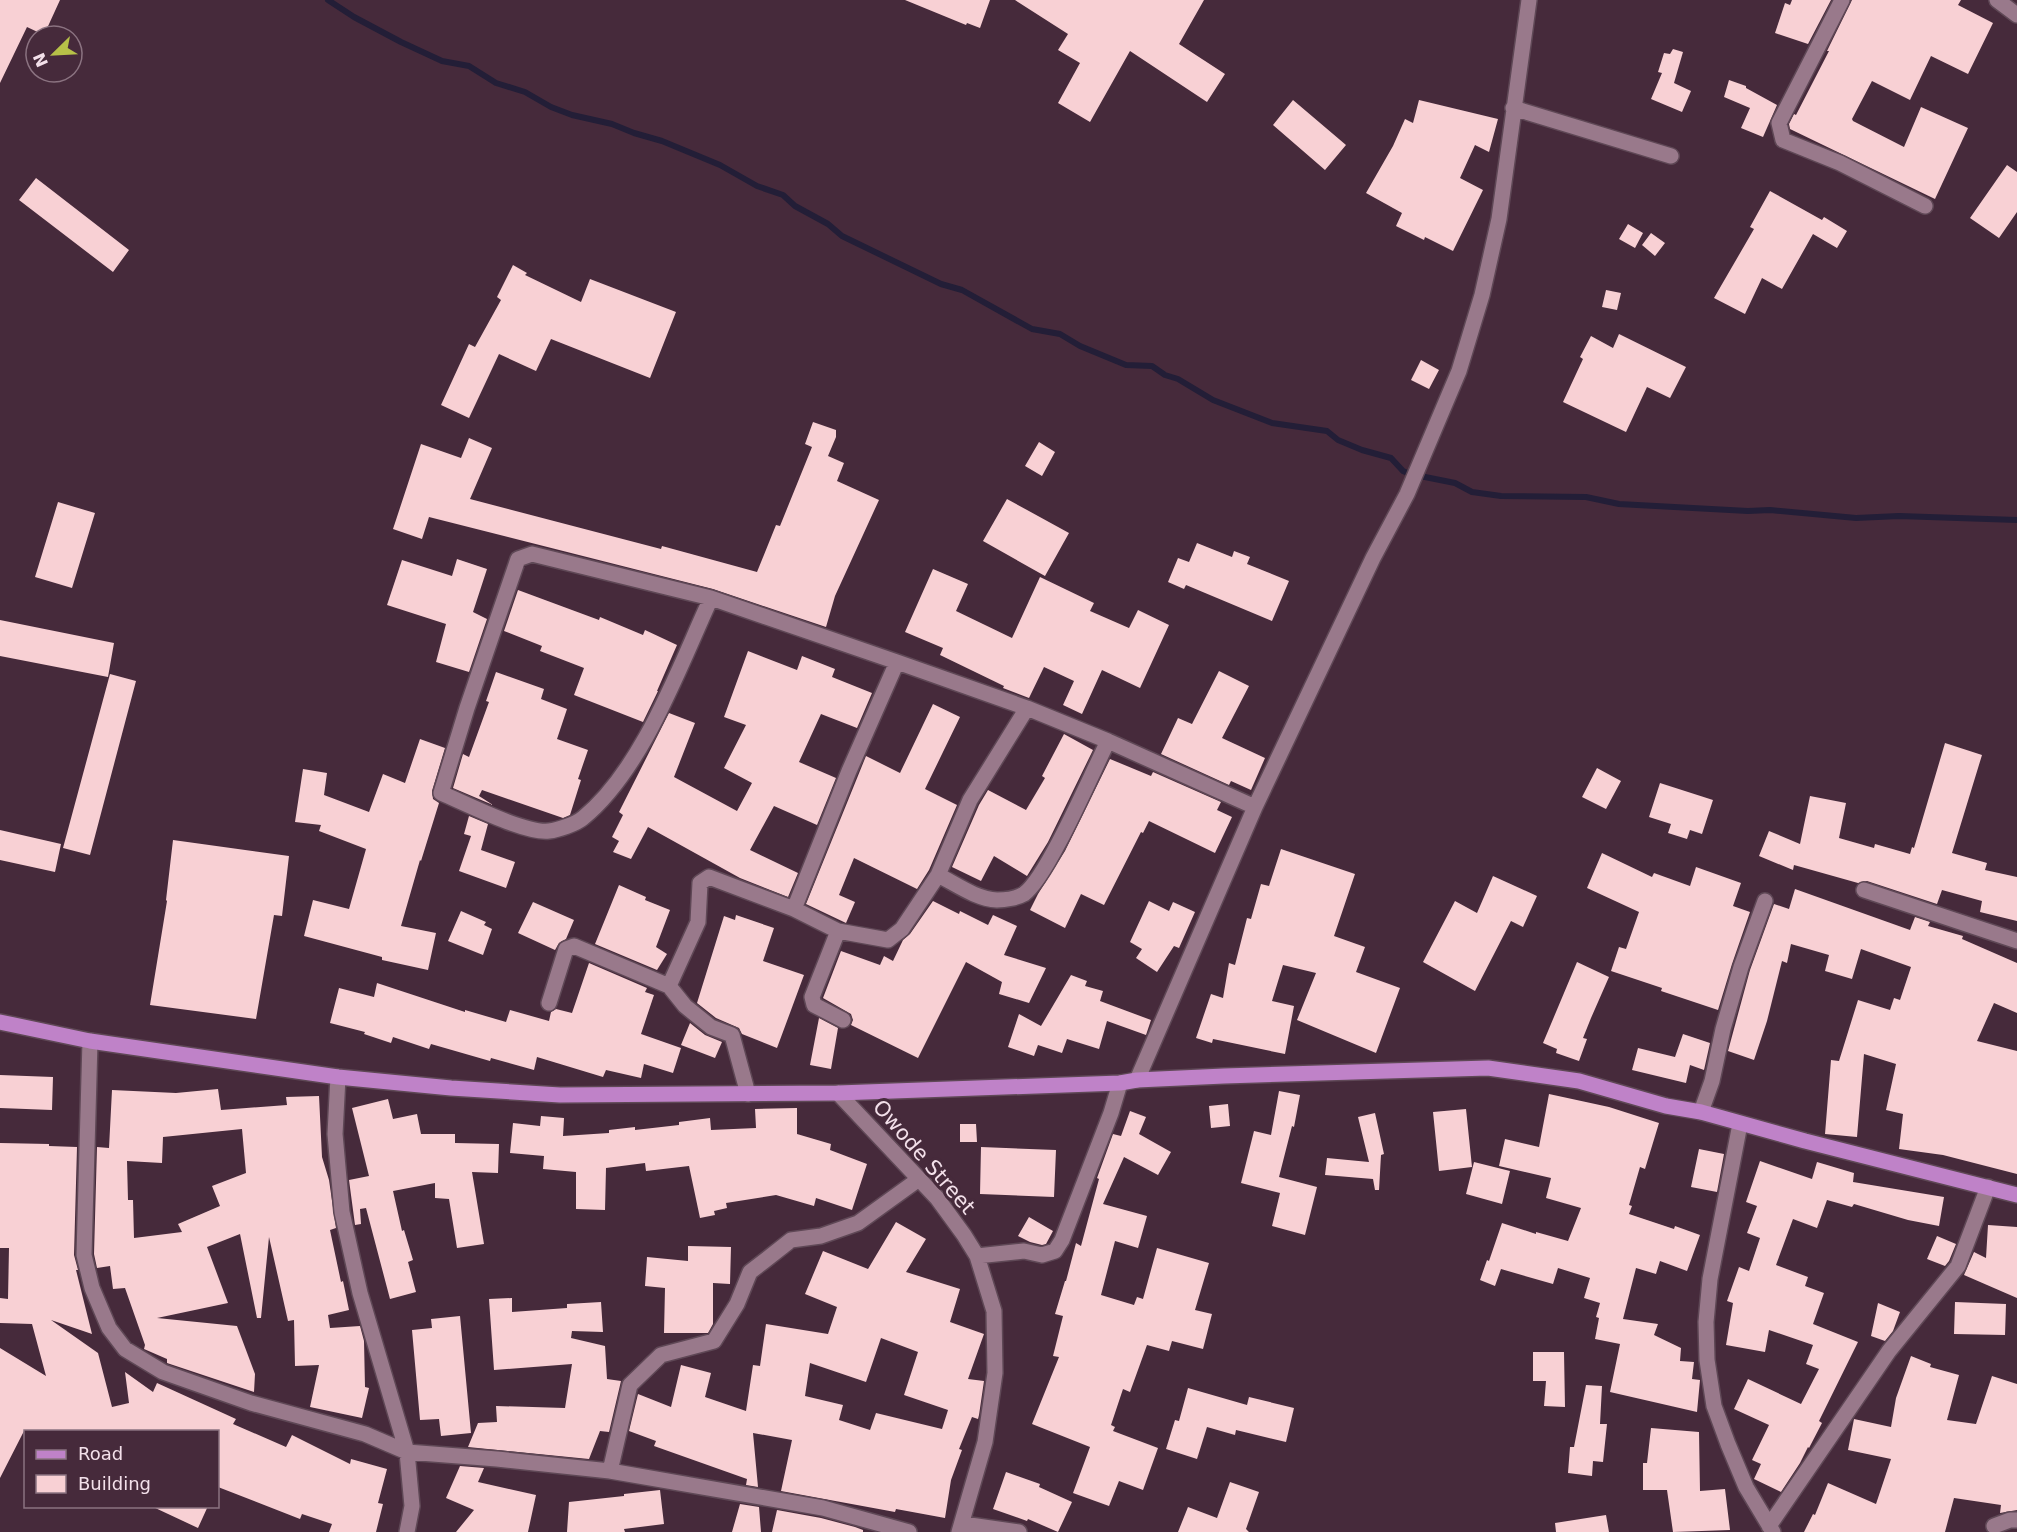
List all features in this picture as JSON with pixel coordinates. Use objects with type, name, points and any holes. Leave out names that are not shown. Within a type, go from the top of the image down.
[{"type":"main road","points":[[0,1022],[90,1041],[338,1077],[560,1095],[838,1094],[1120,1083],[1137,1080],[1488,1068],[1579,1081],[1666,1106],[1701,1112],[2017,1195]]},
{"type":"street","points":[[1137,1080],[1255,807],[1373,558],[1407,494],[1459,370],[1482,295],[1499,219],[1529,0]]},
{"type":"street","points":[[1842,0],[1779,123],[1783,140],[1840,163],[1925,206]]},
{"type":"street","points":[[1997,0],[2017,15]]},
{"type":"street","points":[[1513,108],[1671,156]]},
{"type":"street","points":[[711,598],[648,734],[610,790],[581,820],[548,831],[514,825],[441,793],[467,708],[518,559],[532,554],[711,598],[897,662],[1027,708],[1108,741],[1255,807]]},
{"type":"street","points":[[794,909],[849,771],[897,662]]},
{"type":"street","points":[[669,986],[698,922],[700,883],[709,877],[794,909],[838,931],[888,940],[902,929],[938,875],[970,800],[1027,708]]},
{"type":"street","points":[[938,875],[978,896],[996,900],[1014,898],[1024,893],[1051,857],[1108,741]]},
{"type":"street","points":[[1864,890],[2017,941]]},
{"type":"street","points":[[1701,1112],[1712,1081],[1723,1029],[1741,967],[1765,901]]},
{"type":"street","points":[[838,931],[812,1001],[814,1005],[843,1020]]},
{"type":"street","points":[[549,1003],[566,949],[574,946],[669,986],[685,1006],[711,1027],[732,1035],[748,1094]]},
{"type":"street","points":[[90,1041],[84,1255],[92,1288],[110,1328],[125,1349],[163,1372],[251,1403],[365,1434],[406,1452],[610,1471],[824,1508],[909,1532]]},
{"type":"street","points":[[338,1077],[335,1134],[342,1212],[360,1293],[406,1452],[412,1506],[407,1532]]},
{"type":"street","points":[[977,1256],[1024,1251],[1042,1255],[1055,1251],[1062,1240],[1111,1113],[1120,1083]]},
{"type":"street","name":"Owode Street","points":[[838,1094],[937,1198],[964,1235],[977,1256],[993,1311],[994,1373],[985,1442],[961,1528]]},
{"type":"street","points":[[1740,1124],[1710,1279],[1706,1322],[1707,1360],[1714,1406],[1728,1444],[1746,1487],[1771,1529],[1889,1351],[1958,1266],[1988,1187]]},
{"type":"street","points":[[610,1471],[630,1385],[662,1355],[714,1341],[737,1304],[750,1272],[791,1240],[821,1236],[858,1223],[919,1179]]},
{"type":"street","points":[[1994,1526],[2017,1520]]},
{"type":"street","points":[[961,1528],[1019,1532]]},
{"type":"building","points":[[0,0],[60,0],[49,24],[24,24],[24,33],[0,83]]},
{"type":"building","points":[[905,0],[990,0],[980,28],[967,23],[966,25]]},
{"type":"building","points":[[1015,0],[1204,0],[1179,44],[1225,74],[1207,102],[1130,51],[1090,122],[1058,103],[1080,63],[1058,50],[1068,34]]},
{"type":"building","points":[[1792,0],[1831,0],[1808,44],[1775,33],[1785,3],[1790,5]]},
{"type":"building","points":[[1852,0],[1961,0],[1958,5],[1993,23],[1968,74],[1931,56],[1910,100],[1872,81],[1852,119],[1904,147],[1921,107],[1968,128],[1935,199],[1790,129],[1789,124],[1794,114],[1796,115],[1829,51],[1827,51]]},
{"type":"building","points":[[1673,49],[1683,52],[1674,83],[1691,91],[1682,112],[1651,99],[1662,73],[1658,72],[1664,53],[1670,54]]},
{"type":"building","points":[[1729,80],[1746,86],[1777,105],[1763,137],[1741,128],[1750,108],[1724,97]]},
{"type":"building","points":[[1293,100],[1346,145],[1325,170],[1273,125]]},
{"type":"building","points":[[1419,100],[1498,119],[1489,152],[1475,145],[1460,178],[1483,190],[1453,251],[1396,226],[1402,213],[1366,193],[1393,146],[1405,119],[1413,123]]},
{"type":"building","points":[[2007,165],[2017,172],[2017,212],[1999,238],[1970,218]]},
{"type":"building","points":[[36,178],[129,250],[113,272],[19,200]]},
{"type":"building","points":[[1770,191],[1822,220],[1824,217],[1847,231],[1837,248],[1813,234],[1782,289],[1762,278],[1745,314],[1714,298],[1754,229],[1750,227]]},
{"type":"building","points":[[1628,224],[1643,233],[1635,248],[1619,239]]},
{"type":"building","points":[[1651,233],[1665,243],[1655,256],[1642,245]]},
{"type":"building","points":[[513,265],[527,273],[525,275],[581,302],[590,279],[676,312],[650,378],[551,339],[536,371],[499,354],[469,418],[441,405],[469,344],[475,347],[501,300],[497,297]]},
{"type":"building","points":[[1606,290],[1621,293],[1617,310],[1602,307]]},
{"type":"building","points":[[1619,334],[1686,367],[1670,398],[1647,387],[1626,432],[1563,402],[1583,359],[1580,357],[1591,336],[1613,348]]},
{"type":"building","points":[[1421,360],[1439,370],[1429,389],[1411,380]]},
{"type":"building","points":[[813,422],[836,430],[836,437],[828,456],[844,463],[837,481],[879,500],[835,596],[826,627],[713,589],[429,517],[422,539],[393,529],[421,444],[461,458],[469,438],[492,448],[470,499],[757,572],[776,525],[780,526],[812,447],[805,444]]},
{"type":"building","points":[[1039,442],[1055,452],[1042,476],[1025,466]]},
{"type":"building","points":[[1007,499],[1069,533],[1045,576],[983,541]]},
{"type":"building","points":[[58,502],[95,513],[72,588],[35,577]]},
{"type":"building","points":[[1197,543],[1232,557],[1234,551],[1250,557],[1247,564],[1289,581],[1272,621],[1186,585],[1184,589],[1168,582],[1178,558],[1189,562]]},
{"type":"building","points":[[457,559],[487,569],[473,612],[487,619],[469,672],[436,662],[446,624],[387,605],[402,560],[452,576]]},
{"type":"building","points":[[933,569],[968,584],[956,611],[1012,638],[1040,577],[1094,603],[1090,611],[1129,628],[1138,610],[1169,625],[1140,688],[1102,670],[1082,714],[1063,705],[1074,681],[1044,667],[1029,698],[1003,688],[1004,686],[940,655],[943,648],[905,632]]},
{"type":"building","points":[[518,590],[599,620],[600,617],[643,635],[645,630],[677,645],[643,722],[574,695],[584,668],[540,651],[542,646],[504,631]]},
{"type":"building","points":[[0,620],[114,643],[108,677],[0,656]]},
{"type":"building","points":[[748,651],[797,670],[802,656],[835,669],[832,677],[872,693],[857,728],[821,714],[799,762],[836,778],[817,825],[774,806],[750,850],[798,873],[788,897],[740,878],[648,827],[631,859],[613,852],[619,841],[612,837],[623,815],[619,812],[669,713],[695,723],[674,777],[737,811],[752,783],[724,768],[746,725],[724,717]]},
{"type":"building","points":[[1219,671],[1249,686],[1222,738],[1265,758],[1251,790],[1231,781],[1229,785],[1161,754],[1178,718],[1192,724]]},
{"type":"building","points":[[496,672],[544,689],[541,699],[567,709],[557,739],[588,750],[578,779],[581,780],[570,815],[563,818],[482,790],[479,796],[493,805],[453,788],[463,754],[469,757],[489,702],[486,701]]},
{"type":"building","points":[[110,674],[136,681],[90,855],[63,848]]},
{"type":"building","points":[[933,704],[960,717],[925,789],[957,805],[929,870],[917,889],[854,858],[839,895],[855,902],[846,923],[806,904],[866,756],[900,773]]},
{"type":"building","points":[[1064,734],[1093,750],[1048,842],[1027,876],[994,856],[981,881],[952,867],[988,790],[1026,810],[1045,778],[1042,776]]},
{"type":"building","points":[[420,739],[445,748],[432,791],[433,799],[439,803],[401,926],[436,933],[428,970],[382,960],[382,957],[304,936],[313,900],[349,909],[366,849],[319,831],[321,825],[295,822],[303,769],[327,773],[324,795],[369,812],[383,774],[405,783]]},
{"type":"building","points":[[1945,743],[1982,755],[1952,853],[1987,863],[1985,870],[2017,877],[2017,921],[1980,912],[1982,901],[1942,890],[1937,904],[1867,881],[1858,883],[1794,865],[1793,870],[1759,856],[1769,831],[1800,844],[1810,796],[1846,803],[1839,838],[1874,848],[1875,844],[1910,854],[1912,847],[1914,848]]},
{"type":"building","points":[[1110,759],[1151,776],[1153,772],[1221,802],[1217,810],[1232,817],[1215,853],[1149,821],[1143,833],[1141,832],[1104,905],[1081,894],[1065,928],[1030,910],[1065,851]]},
{"type":"building","points":[[1597,768],[1621,781],[1606,809],[1582,797]]},
{"type":"building","points":[[1660,783],[1713,800],[1702,834],[1690,830],[1687,839],[1668,833],[1671,824],[1649,817]]},
{"type":"building","points":[[469,816],[488,824],[481,850],[515,862],[506,888],[459,871],[471,836],[464,834]]},
{"type":"building","points":[[0,830],[61,844],[55,872],[0,860]]},
{"type":"building","points":[[173,840],[289,856],[282,916],[274,915],[256,1019],[150,1005],[167,901]]},
{"type":"building","points":[[1281,849],[1355,874],[1334,936],[1365,947],[1356,972],[1400,988],[1376,1053],[1297,1020],[1316,973],[1283,965],[1272,1001],[1294,1006],[1285,1054],[1213,1039],[1212,1043],[1196,1038],[1211,994],[1223,998],[1229,963],[1235,965],[1247,918],[1251,919],[1261,884],[1269,886]]},
{"type":"building","points":[[1602,853],[1652,877],[1654,873],[1690,886],[1696,867],[1741,883],[1733,906],[1750,912],[1718,1010],[1611,971],[1619,947],[1626,949],[1639,912],[1587,888]]},
{"type":"building","points":[[1493,876],[1537,896],[1523,927],[1511,921],[1475,991],[1423,962],[1455,901],[1477,913]]},
{"type":"building","points":[[619,885],[646,897],[645,900],[670,910],[656,947],[667,954],[657,970],[595,944]]},
{"type":"building","points":[[1795,889],[1910,930],[1915,917],[1930,922],[1928,926],[1963,936],[1962,939],[2017,963],[2017,1013],[1994,1003],[1977,1041],[2017,1051],[2017,1174],[1943,1155],[1899,1149],[1903,1114],[1886,1110],[1896,1064],[1864,1054],[1857,1137],[1825,1134],[1831,1060],[1839,1061],[1858,1000],[1890,1010],[1894,998],[1900,1000],[1911,967],[1861,949],[1852,979],[1825,971],[1829,955],[1791,944],[1787,963],[1782,961],[1767,1021],[1754,1060],[1728,1051],[1750,970],[1774,904],[1789,909]]},
{"type":"building","points":[[933,901],[988,925],[993,915],[1017,926],[1004,955],[1046,968],[1029,1003],[999,994],[1002,982],[966,962],[918,1058],[851,1025],[853,1020],[851,1014],[823,998],[841,951],[880,965],[884,956],[893,961],[903,940],[910,934]]},
{"type":"building","points":[[1149,901],[1169,911],[1173,902],[1195,912],[1179,948],[1174,946],[1157,972],[1136,958],[1142,949],[1130,942]]},
{"type":"building","points":[[533,902],[574,920],[566,939],[559,943],[555,950],[518,933]]},
{"type":"building","points":[[461,911],[486,922],[484,925],[492,929],[483,955],[448,941]]},
{"type":"building","points":[[736,915],[774,928],[763,961],[804,975],[777,1048],[742,1034],[739,1028],[716,1018],[697,1003],[724,916],[735,920]]},
{"type":"building","points":[[1577,962],[1609,977],[1583,1038],[1587,1039],[1579,1061],[1556,1053],[1557,1049],[1543,1043]]},
{"type":"building","points":[[589,963],[647,988],[645,992],[654,995],[641,1034],[681,1048],[673,1073],[644,1064],[641,1078],[606,1070],[603,1077],[537,1057],[534,1070],[491,1058],[490,1061],[431,1044],[429,1049],[393,1037],[391,1043],[364,1034],[365,1032],[330,1023],[339,988],[374,997],[377,983],[465,1012],[465,1010],[506,1022],[510,1010],[549,1021],[551,1012],[556,1009],[572,1013]]},
{"type":"building","points":[[1071,975],[1087,981],[1085,986],[1103,991],[1100,1001],[1151,1020],[1146,1035],[1107,1021],[1099,1049],[1067,1039],[1062,1053],[1038,1045],[1034,1056],[1008,1047],[1019,1014],[1041,1026]]},
{"type":"building","points":[[819,1018],[838,1028],[831,1069],[810,1065]]},
{"type":"building","points":[[690,1023],[705,1035],[722,1042],[715,1058],[681,1045]]},
{"type":"building","points":[[1683,1034],[1710,1043],[1704,1070],[1690,1065],[1686,1083],[1632,1070],[1638,1048],[1675,1057]]},
{"type":"building","points":[[0,1075],[53,1077],[52,1110],[0,1108]]},
{"type":"building","points":[[218,1089],[221,1110],[287,1105],[286,1097],[319,1096],[322,1157],[329,1180],[336,1228],[330,1230],[349,1310],[328,1315],[330,1328],[360,1326],[364,1341],[365,1387],[369,1388],[362,1418],[310,1407],[319,1365],[295,1366],[294,1320],[288,1321],[269,1237],[261,1318],[257,1318],[240,1234],[207,1247],[228,1303],[157,1318],[237,1326],[255,1374],[254,1392],[167,1363],[167,1359],[144,1349],[145,1345],[125,1288],[113,1289],[110,1266],[97,1268],[94,1254],[97,1147],[109,1148],[112,1090],[176,1093]],"holes":[[[242,1129],[246,1173],[212,1186],[220,1206],[178,1224],[182,1232],[134,1238],[133,1200],[128,1200],[127,1161],[162,1163],[163,1137]]]},
{"type":"building","points":[[1279,1091],[1300,1095],[1294,1127],[1292,1126],[1279,1177],[1317,1187],[1305,1235],[1272,1226],[1280,1193],[1241,1183],[1254,1131],[1271,1135]]},
{"type":"building","points":[[1549,1094],[1609,1107],[1659,1123],[1645,1169],[1640,1167],[1629,1205],[1632,1206],[1629,1214],[1700,1235],[1687,1271],[1660,1261],[1656,1274],[1636,1268],[1623,1319],[1658,1324],[1654,1335],[1681,1348],[1680,1361],[1694,1362],[1692,1379],[1700,1380],[1697,1412],[1610,1392],[1620,1344],[1595,1339],[1599,1318],[1596,1317],[1600,1303],[1584,1298],[1590,1278],[1558,1268],[1553,1284],[1501,1269],[1495,1286],[1480,1280],[1502,1223],[1568,1241],[1581,1208],[1546,1198],[1551,1178],[1499,1166],[1505,1139],[1539,1147]]},
{"type":"building","points":[[388,1099],[393,1119],[417,1114],[421,1134],[455,1134],[455,1143],[499,1144],[498,1173],[472,1172],[484,1244],[457,1248],[449,1199],[435,1198],[435,1183],[393,1191],[402,1231],[404,1230],[413,1260],[408,1262],[416,1292],[390,1299],[366,1208],[360,1209],[361,1224],[355,1225],[349,1180],[369,1176],[352,1108]]},
{"type":"building","points":[[1228,1104],[1230,1126],[1211,1128],[1209,1106]]},
{"type":"building","points":[[797,1108],[797,1134],[831,1144],[830,1150],[867,1164],[852,1210],[816,1198],[814,1206],[776,1195],[726,1203],[727,1208],[714,1211],[715,1215],[700,1218],[689,1166],[646,1171],[645,1163],[606,1168],[605,1210],[576,1209],[576,1172],[543,1169],[544,1156],[510,1153],[513,1123],[540,1126],[541,1116],[564,1118],[563,1136],[609,1133],[609,1130],[635,1127],[635,1130],[679,1125],[679,1122],[710,1118],[711,1130],[756,1128],[755,1109]]},
{"type":"building","points":[[1466,1109],[1472,1167],[1439,1171],[1433,1112]]},
{"type":"building","points":[[1130,1111],[1146,1117],[1139,1134],[1171,1152],[1158,1175],[1124,1157],[1103,1204],[1147,1216],[1138,1248],[1115,1241],[1101,1295],[1134,1305],[1137,1297],[1143,1299],[1157,1248],[1209,1263],[1195,1310],[1212,1314],[1203,1349],[1172,1341],[1169,1351],[1147,1345],[1130,1392],[1123,1389],[1111,1425],[1115,1427],[1113,1431],[1158,1448],[1143,1490],[1119,1481],[1109,1506],[1073,1493],[1090,1447],[1032,1424],[1059,1357],[1053,1356],[1063,1316],[1055,1314],[1076,1243],[1081,1246],[1099,1179],[1097,1178],[1113,1134],[1121,1136]]},
{"type":"building","points":[[1375,1113],[1384,1154],[1381,1155],[1379,1190],[1375,1190],[1373,1179],[1325,1175],[1327,1158],[1369,1162],[1358,1117]]},
{"type":"building","points":[[960,1124],[976,1124],[977,1142],[960,1142]]},
{"type":"building","points":[[0,1143],[77,1147],[74,1255],[92,1334],[51,1320],[98,1353],[112,1407],[129,1403],[125,1372],[153,1392],[157,1383],[236,1419],[233,1424],[286,1447],[292,1435],[350,1464],[351,1459],[387,1469],[378,1503],[383,1504],[376,1532],[329,1532],[332,1524],[302,1514],[300,1519],[219,1487],[219,1430],[24,1430],[0,1478],[0,1348],[46,1376],[32,1324],[0,1323],[0,1298],[8,1299],[9,1248],[0,1248]]},
{"type":"building","points":[[981,1147],[1056,1150],[1054,1197],[980,1194]]},
{"type":"building","points":[[1699,1149],[1724,1154],[1717,1192],[1691,1187]]},
{"type":"building","points":[[1760,1161],[1812,1179],[1817,1162],[1854,1173],[1853,1182],[1944,1197],[1939,1226],[1908,1220],[1854,1204],[1852,1207],[1827,1200],[1817,1228],[1793,1219],[1776,1265],[1808,1277],[1805,1286],[1824,1293],[1813,1324],[1858,1342],[1819,1421],[1822,1423],[1781,1492],[1754,1479],[1761,1464],[1752,1460],[1769,1425],[1734,1409],[1748,1379],[1801,1404],[1819,1369],[1806,1364],[1813,1345],[1769,1330],[1765,1352],[1726,1345],[1733,1303],[1727,1301],[1739,1267],[1749,1271],[1760,1238],[1747,1233],[1757,1206],[1746,1202]]},
{"type":"building","points":[[1474,1162],[1510,1171],[1502,1204],[1466,1194]]},
{"type":"building","points":[[1029,1217],[1053,1231],[1046,1244],[1030,1242],[1018,1236]]},
{"type":"building","points":[[896,1222],[926,1239],[906,1272],[960,1289],[950,1322],[984,1334],[968,1379],[984,1381],[979,1415],[978,1419],[972,1417],[959,1449],[962,1450],[951,1480],[945,1518],[896,1509],[895,1512],[781,1491],[792,1440],[753,1433],[758,1487],[746,1485],[747,1479],[654,1446],[656,1441],[629,1431],[638,1394],[671,1407],[681,1365],[711,1373],[705,1397],[746,1411],[753,1365],[760,1366],[766,1324],[828,1334],[837,1307],[805,1294],[823,1251],[868,1269]],"holes":[[[881,1338],[918,1352],[904,1395],[948,1410],[942,1429],[876,1413],[870,1430],[839,1420],[843,1405],[805,1396],[810,1363],[866,1382]]]},
{"type":"building","points":[[1988,1225],[2017,1227],[2017,1298],[1964,1275],[1974,1252],[1986,1258]]},
{"type":"building","points":[[1937,1236],[1956,1244],[1945,1266],[1927,1259]]},
{"type":"building","points":[[688,1246],[731,1247],[730,1284],[713,1283],[713,1324],[708,1333],[664,1333],[665,1288],[645,1286],[647,1257],[688,1261]]},
{"type":"building","points":[[512,1298],[512,1312],[567,1308],[567,1304],[601,1302],[603,1332],[572,1331],[571,1338],[605,1346],[607,1379],[621,1381],[609,1432],[600,1431],[589,1459],[468,1447],[478,1423],[497,1422],[496,1406],[565,1408],[572,1364],[494,1370],[489,1299]]},
{"type":"building","points":[[1955,1302],[2006,1304],[2005,1335],[1954,1334]]},
{"type":"building","points":[[1878,1303],[1900,1312],[1893,1331],[1885,1341],[1871,1336]]},
{"type":"building","points":[[460,1316],[471,1433],[441,1436],[439,1419],[420,1420],[412,1330],[432,1328],[431,1319]]},
{"type":"building","points":[[1533,1352],[1564,1352],[1565,1407],[1544,1406],[1546,1381],[1533,1381]]},
{"type":"building","points":[[1911,1356],[1931,1364],[1930,1367],[1959,1375],[1947,1420],[1976,1424],[1992,1376],[2017,1384],[2017,1510],[2000,1513],[2001,1505],[1954,1498],[1945,1532],[1804,1532],[1813,1514],[1815,1515],[1828,1483],[1876,1504],[1891,1459],[1848,1450],[1854,1419],[1891,1427],[1896,1398]]},
{"type":"building","points":[[1586,1385],[1602,1386],[1600,1424],[1607,1424],[1603,1462],[1593,1461],[1592,1476],[1568,1473],[1570,1447],[1574,1447]]},
{"type":"building","points":[[1188,1388],[1247,1405],[1249,1397],[1294,1408],[1286,1442],[1236,1430],[1235,1435],[1207,1427],[1197,1459],[1166,1449],[1175,1420],[1179,1421]]},
{"type":"building","points":[[1651,1428],[1699,1432],[1700,1491],[1725,1489],[1730,1530],[1673,1532],[1667,1490],[1643,1490],[1643,1463],[1647,1463]]},
{"type":"building","points":[[460,1466],[484,1468],[478,1482],[536,1495],[528,1532],[456,1532],[474,1510],[446,1498]]},
{"type":"building","points":[[1006,1472],[1040,1484],[1039,1487],[1072,1502],[1058,1532],[1028,1519],[1027,1521],[993,1509]]},
{"type":"building","points":[[1230,1482],[1259,1492],[1246,1529],[1249,1532],[1178,1532],[1188,1507],[1217,1518]]},
{"type":"building","points":[[660,1490],[664,1524],[624,1529],[625,1532],[567,1532],[569,1502]]},
{"type":"building","points":[[740,1504],[759,1507],[761,1532],[732,1532]]},
{"type":"building","points":[[155,1508],[207,1508],[198,1528]]},
{"type":"building","points":[[777,1510],[821,1518],[855,1527],[863,1532],[772,1532]]},
{"type":"building","points":[[1606,1515],[1609,1532],[1556,1532],[1555,1523]]},
{"type":"waterway","points":[[328,0],[401,42],[442,61],[469,66],[496,83],[525,92],[551,107],[662,141],[720,165],[757,186],[783,195],[795,206],[828,224],[842,236],[941,284],[962,290],[1032,329],[1060,334],[1080,346],[1126,365],[1152,366],[1213,400],[1272,423],[1327,431],[1338,440],[1391,458],[1403,471],[1410,474],[1455,483],[1472,492],[1501,496],[1586,497],[1619,504],[1748,511],[1770,510],[1856,518],[1899,516],[2017,520]]}]
